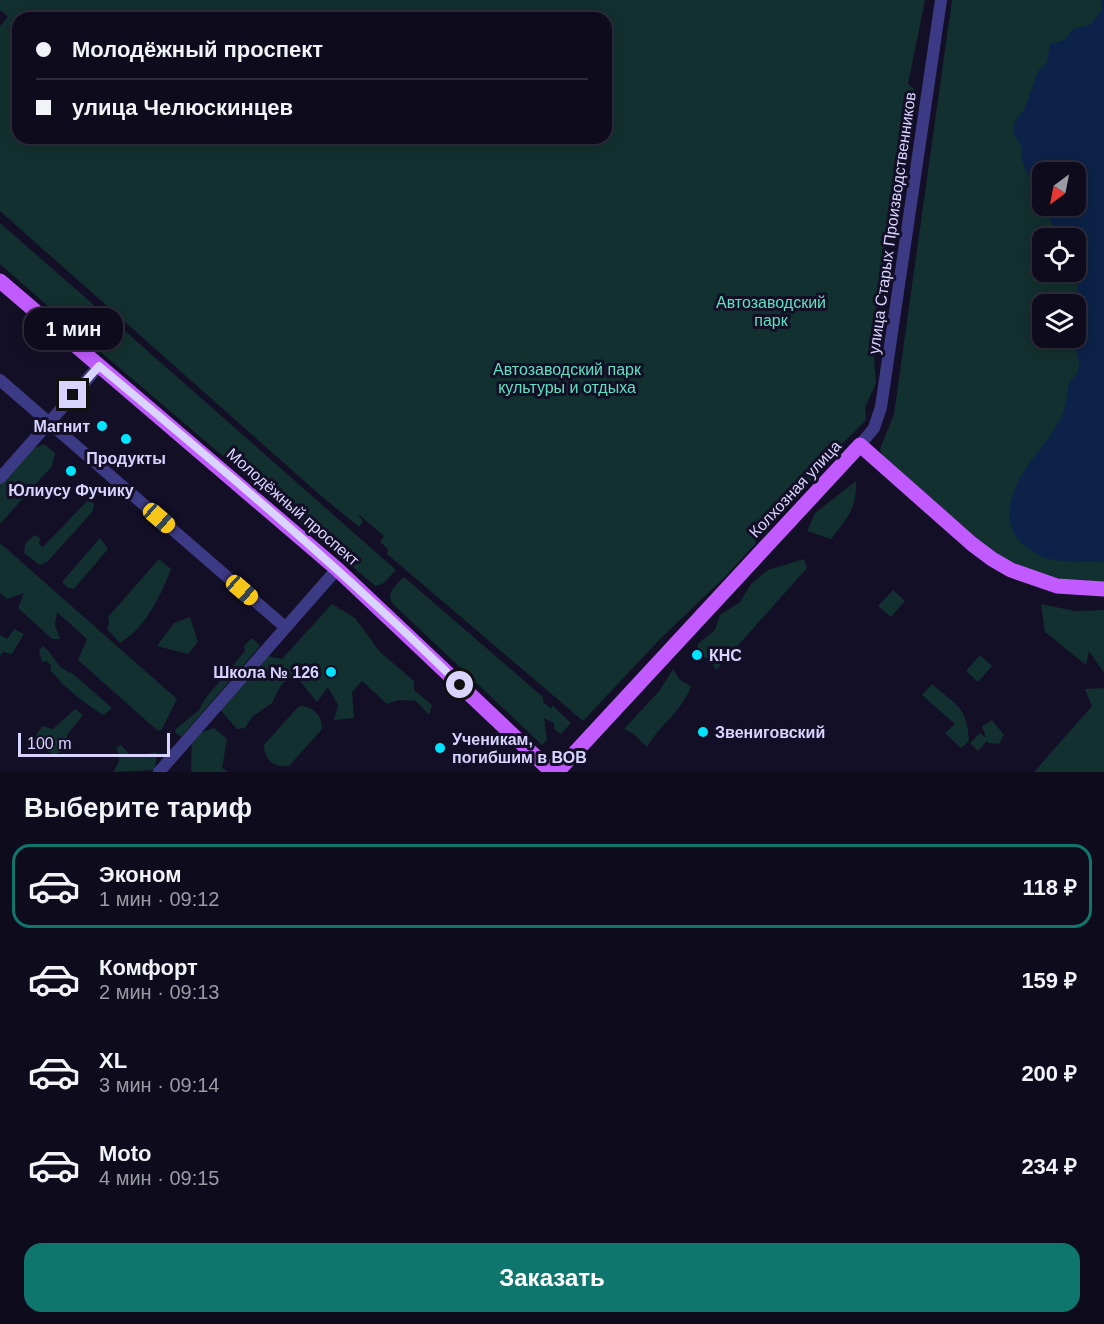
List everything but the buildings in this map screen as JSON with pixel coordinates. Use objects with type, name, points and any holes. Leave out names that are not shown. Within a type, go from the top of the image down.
[{"type":"main road","name":"Молодёжный проспект","points":[[0,281],[337,569],[552,772]]},
{"type":"main road","name":"Колхозная улица","points":[[557,772],[860,444],[992,559],[1011,570],[1057,586],[1104,589]]},
{"type":"street","name":"улица Старых Производственников","points":[[860,444],[874,428],[881,408],[941,0]]},
{"type":"street","points":[[0,478],[99,366]]},
{"type":"street","points":[[0,380],[285,627]]},
{"type":"street","points":[[159,772],[337,569]]},
{"type":"green space","name":"Автозаводский парк","points":[[0,0],[925,0],[908,84],[914,89],[902,160],[896,163],[890,209],[893,213],[884,247],[889,252],[886,276],[880,279],[875,317],[884,331],[883,343],[873,346],[876,383],[865,408],[866,420],[813,473],[811,481],[796,500],[786,501],[767,533],[755,535],[755,544],[726,576],[661,638],[583,721],[387,554],[388,549],[380,542],[384,536],[357,513],[363,521],[359,527],[320,495],[0,211],[0,26],[8,17],[0,10]]},
{"type":"green space","points":[[952,0],[1104,0],[1104,582],[1060,579],[1036,573],[998,556],[882,455],[880,449],[894,414]]},
{"type":"green space","points":[[0,223],[94,305],[87,313],[103,327],[89,342],[0,264]]},
{"type":"green space","points":[[117,324],[396,570],[384,583],[376,586],[373,584],[96,348]]},
{"type":"green space","points":[[44,444],[55,453],[52,466],[0,524],[0,485],[32,449]]},
{"type":"green space","points":[[856,481],[853,506],[831,539],[807,531],[815,513]]},
{"type":"green space","points":[[89,499],[94,504],[93,511],[47,562],[40,565],[24,553],[25,544],[34,535],[40,538],[39,544],[43,547]]},
{"type":"green space","points":[[100,538],[108,549],[74,589],[68,588],[62,582]]},
{"type":"green space","points":[[0,543],[177,699],[162,729],[158,731],[78,660],[87,639],[57,612],[55,625],[60,639],[52,639],[18,608],[24,593],[7,599],[0,593]]},
{"type":"green space","points":[[159,559],[171,569],[162,590],[145,620],[120,643],[107,629],[108,617]]},
{"type":"green space","points":[[804,559],[807,568],[716,670],[711,661],[697,652],[698,644],[715,630],[720,615],[740,602],[751,584],[768,570]]},
{"type":"green space","points":[[404,577],[543,697],[543,702],[552,709],[552,705],[571,723],[561,734],[554,729],[554,723],[544,718],[547,740],[542,745],[393,604],[391,593]]},
{"type":"green space","points":[[893,590],[905,601],[891,617],[878,606]]},
{"type":"green space","points":[[332,604],[355,618],[380,652],[414,681],[414,690],[432,705],[429,715],[416,701],[399,700],[387,704],[362,681],[352,692],[354,718],[334,720],[338,705],[328,687],[317,702],[294,674],[281,685],[272,703],[252,717],[245,728],[237,729],[218,707],[268,656],[282,659]]},
{"type":"green space","points":[[1041,604],[1075,611],[1104,610],[1104,673],[1089,651],[1086,665],[1045,632]]},
{"type":"green space","points":[[190,617],[198,642],[188,654],[157,646],[174,623]]},
{"type":"green space","points":[[14,629],[24,634],[12,654],[3,652],[0,656],[0,635],[7,639]]},
{"type":"green space","points":[[252,638],[260,646],[181,737],[175,732],[176,729],[199,710],[205,699],[245,651],[244,646]]},
{"type":"green space","points":[[43,646],[62,668],[72,673],[112,708],[104,715],[64,685],[50,671],[51,665],[46,661],[42,662],[39,650]]},
{"type":"green space","points":[[980,655],[992,666],[978,682],[966,671]]},
{"type":"green space","points":[[673,669],[680,680],[691,686],[677,710],[647,747],[634,734],[624,729],[660,690]]},
{"type":"green space","points":[[932,684],[954,702],[963,713],[969,741],[961,748],[945,733],[955,724],[922,695]]},
{"type":"green space","points":[[1104,688],[1104,772],[1034,772],[1092,706],[1085,689]]},
{"type":"green space","points":[[302,706],[317,713],[322,729],[289,766],[274,764],[268,759],[264,745],[298,707]]},
{"type":"green space","points":[[75,709],[83,715],[67,735],[67,748],[54,755],[36,744],[36,736],[42,726],[53,729]]},
{"type":"green space","points":[[992,720],[1004,735],[999,744],[987,741],[978,751],[970,743],[980,733],[986,738],[982,726]]},
{"type":"green space","points":[[214,728],[227,739],[222,768],[228,772],[193,772],[191,770],[192,735]]},
{"type":"green space","points":[[121,745],[131,756],[157,752],[155,770],[113,772],[119,760],[116,748]]},
{"type":"water","points":[[1101,0],[1104,0],[1104,562],[1063,561],[1041,556],[1021,542],[1009,518],[1011,499],[1019,480],[1062,415],[1069,384],[1079,366],[1075,348],[1086,348],[1086,294],[1076,294],[1078,282],[1086,282],[1086,228],[1055,228],[1048,216],[1086,216],[1086,162],[1032,162],[1032,179],[1021,158],[1022,147],[1013,133],[1015,121],[1024,110],[1038,71],[1047,62],[1050,44],[1064,40],[1073,29],[1090,25],[1101,11]]},
{"type":"place","name":"Магнит","points":[[102,426]]},
{"type":"place","name":"Продукты","points":[[126,439]]},
{"type":"place","name":"Юлиусу Фучику","points":[[71,471]]},
{"type":"place","name":"КНС","points":[[697,655]]},
{"type":"place","name":"Школа № 126","points":[[331,672]]},
{"type":"place","name":"Звениговский","points":[[703,732]]},
{"type":"place","name":"Ученикам, погибшим в ВОВ","points":[[440,748]]},
{"type":"route","points":[[73,395],[99,366],[337,569],[460,685]]},
{"type":"park label","name":"Автозаводский парк культуры и отдыха","points":[[567,378]]}]
